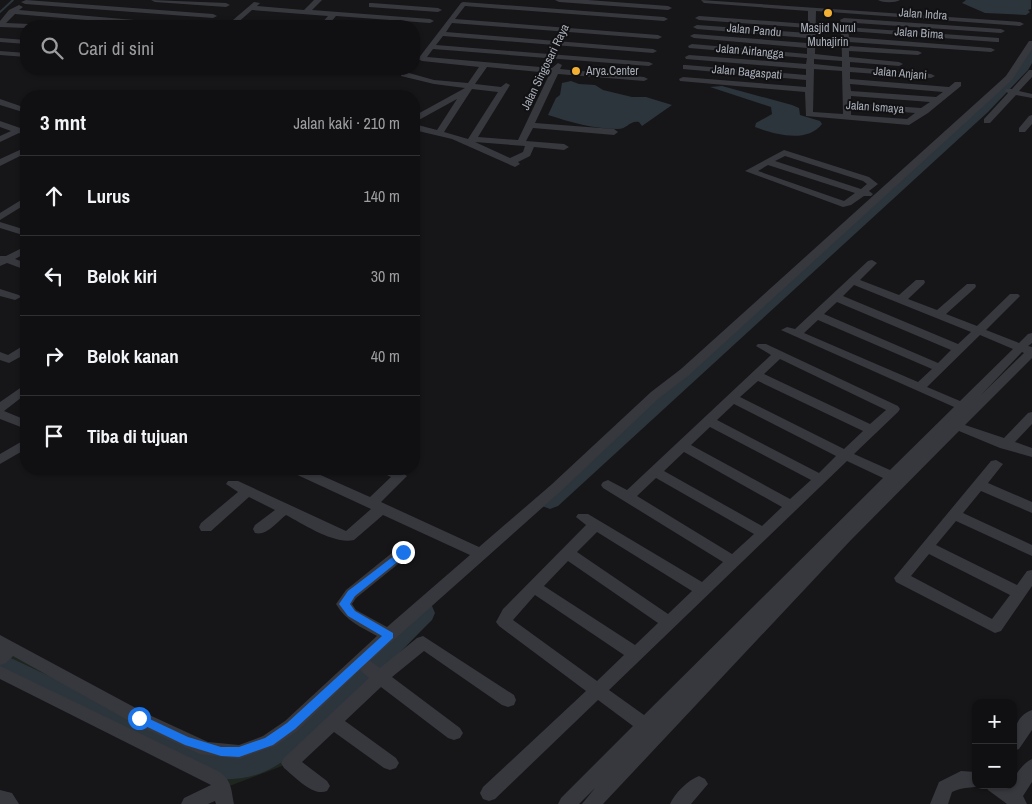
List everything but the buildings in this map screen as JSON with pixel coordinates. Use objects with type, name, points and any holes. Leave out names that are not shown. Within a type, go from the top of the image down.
[{"type":"street","points":[[108,20],[137,0]]},
{"type":"street","points":[[155,0],[227,1]]},
{"type":"street","points":[[237,20],[259,0]]},
{"type":"street","points":[[310,0],[318,0]]},
{"type":"street","points":[[306,12],[318,0]]},
{"type":"street","points":[[517,7],[523,0]]},
{"type":"street","points":[[559,0],[668,8]]},
{"type":"street","points":[[641,88],[671,0]]},
{"type":"street","points":[[882,0],[896,0]]},
{"type":"street","points":[[0,25],[26,1],[212,16]]},
{"type":"street","points":[[207,20],[227,1]]},
{"type":"street","name":"Jalan Singosari Raya","points":[[471,141],[512,163],[527,154],[525,143],[529,125],[589,1]]},
{"type":"street","points":[[362,16],[373,2],[395,6],[434,7]]},
{"type":"street","points":[[810,78],[686,67],[703,3],[812,17]]},
{"type":"street","points":[[482,68],[422,58],[461,5],[584,12],[661,28]]},
{"type":"street","points":[[699,18],[812,17],[828,6],[844,11],[1020,24]]},
{"type":"street","points":[[251,8],[393,20]]},
{"type":"street","points":[[844,11],[847,117]]},
{"type":"street","points":[[12,12],[96,20]]},
{"type":"street","points":[[328,20],[334,14]]},
{"type":"street","points":[[809,90],[812,17]]},
{"type":"street","points":[[452,18],[576,28],[661,28]]},
{"type":"street","name":"Jalan Indra","points":[[844,20],[1001,31]]},
{"type":"street","points":[[420,22],[430,21]]},
{"type":"street","points":[[845,29],[996,40],[1005,22]]},
{"type":"street","points":[[0,25],[20,26]]},
{"type":"street","points":[[0,25],[20,28]]},
{"type":"street","points":[[697,27],[811,36]]},
{"type":"street","points":[[440,34],[653,51]]},
{"type":"street","name":"Jalan Pandu","points":[[694,36],[811,46]]},
{"type":"street","name":"Jalan Bima","points":[[845,39],[990,52],[996,40]]},
{"type":"street","points":[[0,40],[20,42]]},
{"type":"street","points":[[4,650],[185,740],[221,752],[239,752],[269,741],[291,726],[361,664],[389,636],[999,89],[1014,71],[1032,43]]},
{"type":"street","points":[[692,46],[899,64]]},
{"type":"street","points":[[431,47],[649,64]]},
{"type":"street","points":[[845,48],[918,54]]},
{"type":"street","points":[[0,53],[20,55]]},
{"type":"street","name":"Jalan Airlangga","points":[[689,57],[931,76]]},
{"type":"street","points":[[420,65],[644,79]]},
{"type":"street","name":"Jalan Bagaspati","points":[[686,67],[682,80],[809,90]]},
{"type":"street","points":[[439,133],[482,68]]},
{"type":"street","points":[[986,121],[1031,73]]},
{"type":"street","points":[[408,75],[468,89],[505,86],[471,141]]},
{"type":"street","name":"Jalan Anjani","points":[[846,81],[954,87]]},
{"type":"street","points":[[1023,82],[1032,84]]},
{"type":"street","name":"Jalan Ismaya","points":[[809,90],[808,113],[909,122],[926,111],[954,87]]},
{"type":"street","points":[[420,119],[468,89]]},
{"type":"street","points":[[999,89],[1032,96]]},
{"type":"street","points":[[846,93],[939,100]]},
{"type":"street","points":[[0,102],[20,109]]},
{"type":"street","points":[[445,102],[458,104]]},
{"type":"street","points":[[847,105],[926,111]]},
{"type":"street","points":[[2,124],[20,118]]},
{"type":"street","points":[[1022,130],[1032,118]]},
{"type":"street","points":[[420,122],[433,124],[447,120]]},
{"type":"street","points":[[2,124],[20,130]]},
{"type":"street","points":[[433,124],[439,133],[471,141],[564,147]]},
{"type":"street","points":[[529,125],[614,132]]},
{"type":"street","points":[[0,139],[20,132]]},
{"type":"street","points":[[0,163],[20,153]]},
{"type":"street","points":[[787,153],[873,183],[862,192],[843,204],[750,171],[787,153]]},
{"type":"street","points":[[768,162],[877,197]]},
{"type":"street","points":[[0,217],[20,205]]},
{"type":"street","points":[[0,225],[20,232]]},
{"type":"street","points":[[2,260],[20,252]]},
{"type":"street","points":[[2,260],[20,264]]},
{"type":"street","points":[[872,263],[816,315],[792,332],[966,409]]},
{"type":"street","points":[[567,804],[644,725],[778,599],[1029,347],[978,331],[853,281]]},
{"type":"street","points":[[900,300],[920,282]]},
{"type":"street","points":[[938,315],[971,286]]},
{"type":"street","points":[[0,292],[15,297]]},
{"type":"street","points":[[919,388],[1014,296]]},
{"type":"street","points":[[835,297],[960,349]]},
{"type":"street","points":[[816,315],[939,368]]},
{"type":"street","points":[[489,792],[598,691],[634,653],[704,591],[762,532],[894,408],[762,346]]},
{"type":"street","points":[[0,356],[9,360],[20,353]]},
{"type":"street","points":[[628,497],[779,354]]},
{"type":"street","points":[[756,375],[872,430]]},
{"type":"street","points":[[0,408],[20,393]]},
{"type":"street","points":[[732,398],[845,456],[896,479]]},
{"type":"street","points":[[896,479],[956,426],[966,409]]},
{"type":"street","points":[[0,414],[20,422]]},
{"type":"street","points":[[1005,445],[1032,416]]},
{"type":"street","points":[[708,421],[820,479]]},
{"type":"street","points":[[956,426],[1032,454]]},
{"type":"street","points":[[682,445],[791,506]]},
{"type":"street","points":[[0,460],[20,447]]},
{"type":"street","points":[[996,464],[901,578],[995,627],[1032,575]]},
{"type":"street","points":[[654,471],[762,532]]},
{"type":"street","points":[[309,475],[481,554]]},
{"type":"street","points":[[233,484],[339,535],[349,536],[377,506],[400,476],[398,475]]},
{"type":"street","points":[[979,484],[1032,508]]},
{"type":"street","points":[[608,485],[733,561]]},
{"type":"street","points":[[206,526],[247,492]]},
{"type":"street","points":[[260,529],[286,508]]},
{"type":"street","points":[[954,514],[1032,551]]},
{"type":"street","points":[[659,734],[505,624],[504,619],[508,612],[569,554],[589,521],[704,591]]},
{"type":"street","points":[[927,547],[1019,593]]},
{"type":"street","points":[[389,636],[351,614],[344,604],[351,594],[403,552]]},
{"type":"street","points":[[569,554],[669,622]]},
{"type":"street","points":[[535,587],[634,653]]},
{"type":"street","points":[[591,804],[659,734],[778,599]]},
{"type":"street","points":[[321,786],[290,763],[335,723],[380,678],[423,642],[508,700]]},
{"type":"street","points":[[361,664],[454,733]]},
{"type":"street","points":[[0,672],[220,780],[225,796],[190,804]]},
{"type":"street","points":[[1017,738],[1032,717]]},
{"type":"street","points":[[335,723],[390,764]]},
{"type":"street","points":[[1000,789],[1015,800],[1032,766]]},
{"type":"street","points":[[938,804],[944,787],[961,779],[972,780]]},
{"type":"street","points":[[679,804],[699,784]]},
{"type":"street","points":[[0,798],[6,799],[10,804]]},
{"type":"shaded area","points":[[966,0],[1031,0],[1031,9],[1028,10],[1030,12],[1026,15],[985,13],[962,3]]},
{"type":"shaded area","points":[[1032,43],[1032,53],[1026,65],[827,253],[408,626],[368,668],[380,678],[290,763],[224,788],[0,672],[0,641],[221,752],[269,741],[996,88]]},
{"type":"shaded area","points":[[571,81],[579,84],[595,85],[603,90],[632,97],[646,97],[672,105],[642,126],[639,122],[636,122],[618,129],[573,123],[548,115],[556,98],[560,95],[562,83]]},
{"type":"shaded area","points":[[722,86],[792,105],[799,108],[800,115],[820,121],[822,124],[816,130],[799,136],[780,134],[755,127],[756,123],[772,114],[771,107],[710,87]]},
{"type":"waterway","points":[[0,12],[13,0]]},
{"type":"waterway","points":[[550,501],[786,290],[939,148],[984,109],[1012,81],[1032,53]]},
{"type":"waterway","points":[[0,663],[213,766],[240,767],[257,762],[289,741],[363,674],[423,613]]},
{"type":"place","name":"Masjid Nurul Muhajirin","points":[[828,13]]},
{"type":"place","name":"Arya.Center","points":[[576,71]]},
{"type":"route","points":[[139,718],[206,749],[221,752],[239,752],[269,741],[291,726],[358,662],[389,636],[351,614],[344,604],[351,594],[403,552]]}]
